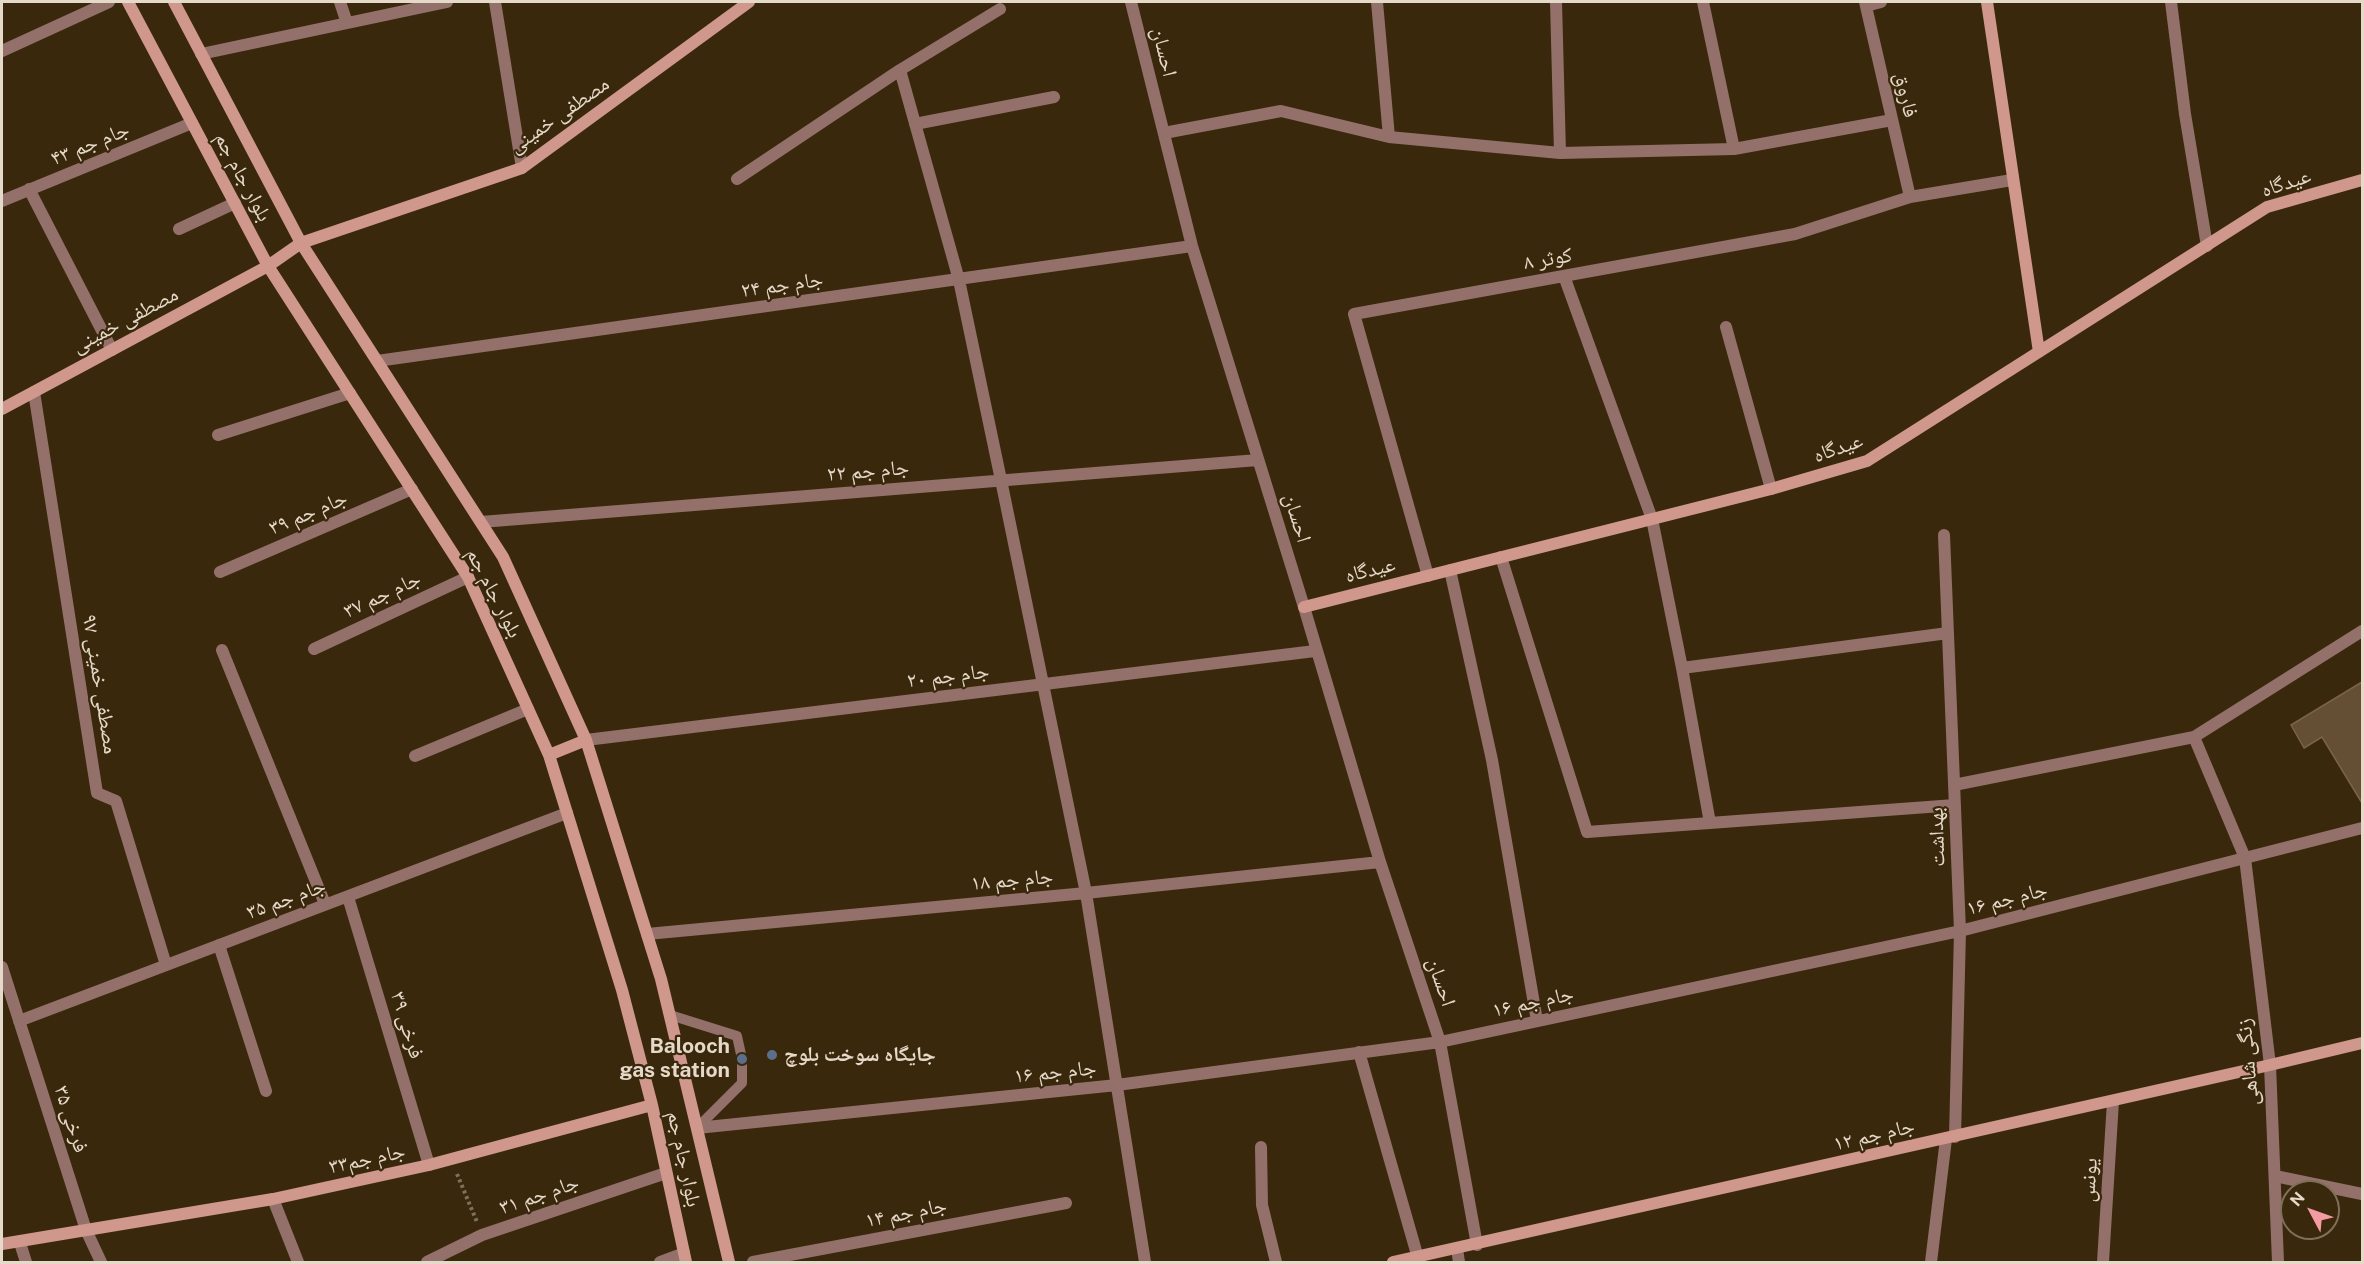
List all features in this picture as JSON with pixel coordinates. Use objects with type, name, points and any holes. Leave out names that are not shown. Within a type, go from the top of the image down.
[{"type":"street","points":[[2,51],[109,2]]},
{"type":"street","name":"بلوار جام جم","points":[[128,2],[268,266],[468,577],[549,755],[622,990],[652,1106],[685,1258]]},
{"type":"street","name":"بلوار جام جم","points":[[174,2],[301,243],[503,557],[586,740],[670,1015],[729,1263]]},
{"type":"street","points":[[340,2],[347,22]]},
{"type":"street","points":[[201,54],[447,2]]},
{"type":"street","points":[[495,2],[522,168]]},
{"type":"street","name":"مصطفی خمینی","points":[[2,409],[268,266],[301,243],[522,168],[749,2]]},
{"type":"street","name":"احسان","points":[[1131,2],[1192,246],[1380,862],[1440,1042],[1477,1245]]},
{"type":"street","points":[[1377,2],[1389,137]]},
{"type":"street","points":[[1556,2],[1560,153]]},
{"type":"street","points":[[1703,2],[1734,149]]},
{"type":"street","points":[[1865,4],[1881,2]]},
{"type":"street","points":[[1987,2],[2039,352]]},
{"type":"street","points":[[2171,2],[2185,114],[2207,246]]},
{"type":"street","name":"فاروق","points":[[1865,4],[1910,197]]},
{"type":"street","points":[[737,180],[900,70],[1000,9]]},
{"type":"street","points":[[900,70],[959,280],[1086,893],[1146,1263]]},
{"type":"street","points":[[915,124],[1054,97]]},
{"type":"street","points":[[1164,133],[1281,111],[1389,137],[1560,153],[1734,149],[1892,120]]},
{"type":"street","name":"جام جم ۴۳","points":[[2,201],[192,123]]},
{"type":"street","name":"کوثر ۸","points":[[1428,576],[1354,314],[1795,234],[1910,197],[2012,180]]},
{"type":"street","name":"عیدگاه","points":[[1304,607],[1772,489],[1867,461],[2267,207],[2362,180]]},
{"type":"street","points":[[29,189],[112,350]]},
{"type":"street","points":[[179,229],[235,203]]},
{"type":"street","name":"جام جم ۲۴","points":[[377,361],[1192,246]]},
{"type":"street","points":[[1564,276],[1652,519],[1710,823]]},
{"type":"street","points":[[1726,327],[1772,489]]},
{"type":"street","name":"مصطفی خمینی ۹۷","points":[[34,392],[97,793],[116,801],[166,965]]},
{"type":"street","points":[[218,435],[350,393]]},
{"type":"street","name":"جام جم ۲۲","points":[[481,522],[1258,460]]},
{"type":"street","name":"جام جم ۳۹","points":[[220,572],[412,489]]},
{"type":"street","name":"بهداشت","points":[[1944,535],[1960,931],[1951,1138]]},
{"type":"street","points":[[1501,557],[1587,832],[1955,805]]},
{"type":"street","points":[[1450,570],[1492,760],[1537,1021]]},
{"type":"street","name":"جام جم ۳۷","points":[[314,649],[468,577]]},
{"type":"street","points":[[1954,785],[2194,737],[2362,631]]},
{"type":"street","points":[[1682,668],[1948,633]]},
{"type":"street","points":[[222,650],[325,904]]},
{"type":"street","name":"جام جم ۲۰","points":[[586,740],[1315,651]]},
{"type":"street","points":[[415,756],[528,709]]},
{"type":"street","name":"زنگی شاهی","points":[[2194,737],[2245,858],[2270,1065],[2278,1263]]},
{"type":"street","points":[[549,755],[586,740]]},
{"type":"street","name":"جام جم ۳۵","points":[[19,1021],[567,813]]},
{"type":"street","name":"جام جم ۱۶","points":[[697,1128],[1117,1085],[1440,1042],[1960,931],[2362,828]]},
{"type":"street","name":"جام جم ۱۸","points":[[647,934],[1086,893],[1380,862]]},
{"type":"street","name":"فرخی ۳۹","points":[[348,897],[429,1165]]},
{"type":"street","points":[[219,945],[266,1090]]},
{"type":"street","name":"فرخی ۳۵","points":[[2,967],[86,1230],[100,1263]]},
{"type":"street","name":"جام جم ۱۲","points":[[1393,1263],[2362,1043]]},
{"type":"street","points":[[1359,1053],[1418,1258]]},
{"type":"street","name":"یونس","points":[[2103,1263],[2113,1101]]},
{"type":"street","name":"جام جم۳۳","points":[[2,1244],[20,1243],[273,1198],[429,1165],[652,1106]]},
{"type":"street","points":[[1931,1263],[1951,1138]]},
{"type":"street","points":[[1261,1146],[1262,1205],[1276,1263]]},
{"type":"street","name":"جام جم ۳۱","points":[[428,1263],[482,1235],[666,1173]]},
{"type":"street","points":[[2275,1176],[2362,1194]]},
{"type":"street","points":[[273,1198],[298,1263]]},
{"type":"street","name":"جام جم ۱۴","points":[[753,1263],[1066,1203]]},
{"type":"street","points":[[20,1243],[26,1263]]},
{"type":"street","points":[[1457,1249],[1459,1263]]},
{"type":"street","points":[[660,1263],[685,1258]]},
{"type":"lane","points":[[670,1015],[737,1036],[742,1059],[742,1083],[697,1128]]},
{"type":"path","points":[[451,1159],[482,1235]]},
{"type":"building","points":[[2362,682],[2362,803],[2322,737],[2304,748],[2291,725]]},
{"type":"place","name":"جایگاه سوخت بلوچ","points":[[772,1055]]},
{"type":"place","name":"Balooch gas station","points":[[742,1059]]}]
